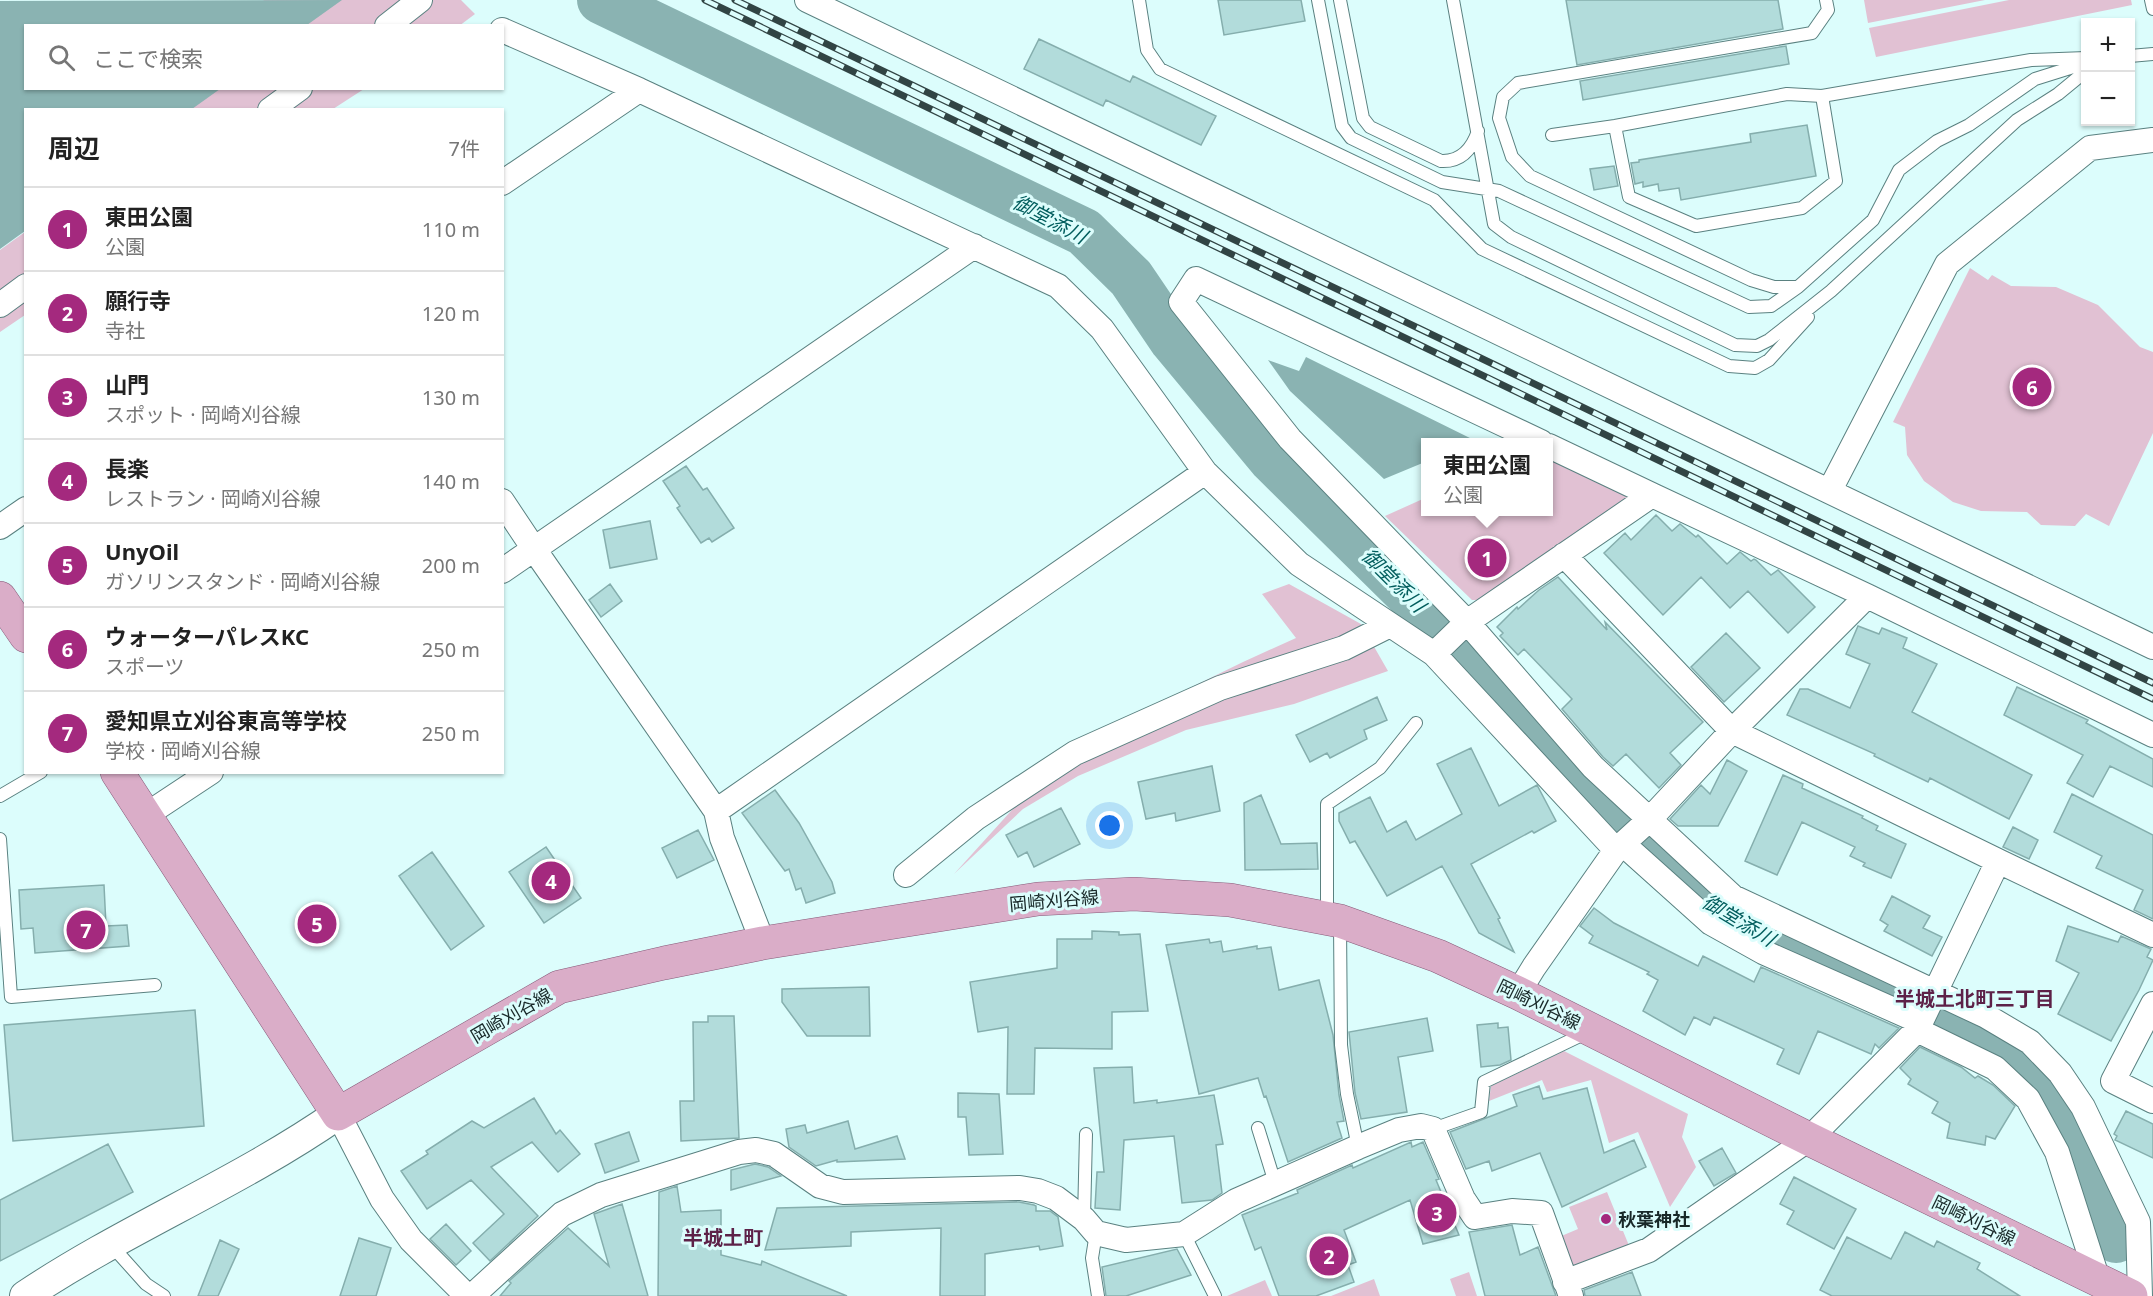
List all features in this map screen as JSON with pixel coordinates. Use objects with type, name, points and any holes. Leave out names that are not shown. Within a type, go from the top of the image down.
[{"type":"main road","points":[[0,598],[24,633]]},
{"type":"main road","points":[[118,774],[338,1114]]},
{"type":"main road","name":"岡崎刈谷線","points":[[338,1114],[559,987],[664,963],[763,944],[1038,899],[1134,894],[1230,900],[1333,920],[1438,956],[1518,993],[1809,1139],[2131,1296]]},
{"type":"street","points":[[390,24],[420,0]]},
{"type":"street","points":[[807,0],[2153,646]]},
{"type":"street","points":[[504,31],[639,90],[1058,286],[1102,330],[1205,472],[1299,564],[1434,654],[1620,847],[1711,923],[1762,952],[1919,1026],[1995,1068],[2028,1098],[2057,1152],[2098,1280]]},
{"type":"street","points":[[273,108],[297,90]]},
{"type":"street","points":[[504,182],[639,90]]},
{"type":"street","points":[[1830,490],[1947,264],[2090,148],[2153,140]]},
{"type":"street","points":[[504,570],[974,246]]},
{"type":"street","points":[[1532,438],[1196,279],[1181,302],[1290,439],[1467,622],[1593,767],[1733,897],[1986,1016],[2030,1042],[2060,1073],[2083,1107],[2138,1222],[2140,1296]]},
{"type":"street","points":[[0,305],[24,287]]},
{"type":"street","points":[[1553,448],[1867,596],[2153,735]]},
{"type":"street","points":[[716,811],[1205,472]]},
{"type":"street","points":[[1434,654],[1467,622],[1652,495]]},
{"type":"street","points":[[504,504],[716,811],[722,838],[763,944]]},
{"type":"street","points":[[0,526],[24,510]]},
{"type":"street","points":[[1564,555],[1732,731],[2153,935]]},
{"type":"street","points":[[1518,993],[1620,847],[1867,596]]},
{"type":"street","points":[[906,875],[976,818],[1075,753],[1220,688],[1344,648],[1390,625]]},
{"type":"street","points":[[146,815],[208,774]]},
{"type":"street","points":[[472,1296],[562,1214],[602,1195],[739,1152],[756,1150],[774,1154],[820,1186],[843,1192],[1020,1188],[1038,1191],[1056,1198],[1090,1226],[1126,1240],[1184,1234],[1236,1201],[1275,1183],[1398,1130],[1421,1126],[1433,1129],[1463,1199],[1475,1217],[1512,1210],[1541,1213],[1568,1289],[1649,1250],[1809,1139],[1919,1026],[1998,861]]},
{"type":"street","points":[[2153,1004],[2113,1081],[2153,1101]]},
{"type":"street","points":[[25,1296],[111,1244],[307,1136],[338,1114],[382,1199],[411,1240],[467,1296]]},
{"type":"lane","points":[[1139,0],[1147,50],[1160,69],[1434,200],[1482,249],[1729,366],[1755,368],[1769,360],[1831,291]]},
{"type":"lane","points":[[1318,0],[1342,126],[1351,138],[1442,182],[1499,190],[1749,307],[1771,306],[1798,287],[1873,220],[1899,170],[1937,141],[1969,125],[2035,79],[2081,62]]},
{"type":"lane","points":[[1340,0],[1363,118],[1370,127],[1441,161],[1456,160],[1467,151],[1474,142],[1478,130]]},
{"type":"lane","points":[[1453,0],[1494,224],[1511,237],[1735,345],[1757,346],[1769,340],[1831,291],[2017,120],[2058,94],[2084,72]]},
{"type":"lane","points":[[1798,287],[1774,287],[1752,280],[1530,176],[1512,157],[1499,117],[1503,97],[1518,83],[1812,33],[1828,10],[1826,0]]},
{"type":"lane","points":[[2151,0],[2153,9]]},
{"type":"lane","points":[[2135,56],[2153,54]]},
{"type":"lane","points":[[1552,135],[1615,126],[1787,94],[1822,96],[2031,60],[2081,61]]},
{"type":"lane","points":[[1615,126],[1629,197],[1696,226],[1802,208],[1836,181],[1822,96]]},
{"type":"lane","points":[[1358,1147],[1347,1094],[1341,1045],[1327,804],[1380,768],[1416,723]]},
{"type":"lane","points":[[0,796],[38,774]]},
{"type":"lane","points":[[0,839],[5,964],[11,997],[155,985]]},
{"type":"lane","points":[[1433,1129],[1482,1112],[1484,1082],[1592,1030]]},
{"type":"lane","points":[[1258,1128],[1275,1183]]},
{"type":"lane","points":[[1086,1134],[1092,1258],[1098,1296]]},
{"type":"lane","points":[[1184,1234],[1215,1296]]},
{"type":"lane","points":[[111,1244],[146,1284],[164,1296]]},
{"type":"shaded area","points":[[264,0],[461,0],[475,14],[462,24],[245,24]]},
{"type":"shaded area","points":[[1864,0],[1985,0],[1868,23]]},
{"type":"shaded area","points":[[2009,0],[2131,0],[2132,5],[1876,57],[1869,28]]},
{"type":"shaded area","points":[[187,90],[362,90],[335,108],[172,108]]},
{"type":"shaded area","points":[[24,233],[24,316],[0,332],[0,250]]},
{"type":"shaded area","points":[[1970,268],[1988,280],[1992,275],[2011,286],[2056,287],[2098,305],[2140,347],[2153,352],[2153,433],[2109,526],[2086,514],[2075,526],[2041,525],[2027,512],[1981,511],[1953,502],[1924,481],[1907,455],[1905,427],[1893,422]]},
{"type":"shaded area","points":[[1553,461],[1628,497],[1488,600],[1472,600],[1385,516],[1421,500],[1421,516],[1553,516]]},
{"type":"shaded area","points":[[1289,584],[1361,624],[1388,671],[1294,704],[1186,730],[1078,776],[1023,809],[954,874],[1069,747],[1296,638],[1262,594]]},
{"type":"shaded area","points":[[1564,1051],[1688,1114],[1682,1137],[1696,1167],[1670,1207],[1638,1132],[1609,1143],[1591,1080],[1547,1092],[1542,1080],[1489,1101],[1491,1086]]},
{"type":"shaded area","points":[[1607,1192],[1630,1248],[1573,1272],[1559,1237],[1578,1229],[1569,1207]]},
{"type":"shaded area","points":[[1469,1272],[1477,1296],[1456,1296],[1450,1279]]},
{"type":"shaded area","points":[[1374,1279],[1380,1296],[1331,1296]]},
{"type":"shaded area","points":[[1265,1280],[1272,1296],[1227,1296]]},
{"type":"water","points":[[342,0],[308,24],[24,24],[24,90],[219,90],[193,108],[24,108],[24,232],[0,249],[0,1]]},
{"type":"water","points":[[1306,357],[1470,438],[1421,438],[1421,464],[1384,479],[1290,391],[1268,360],[1299,371]]},
{"type":"building","points":[[1218,0],[1301,0],[1305,21],[1224,35]]},
{"type":"building","points":[[1566,0],[1778,0],[1783,29],[1577,65]]},
{"type":"building","points":[[1039,39],[1130,82],[1133,76],[1216,116],[1201,145],[1106,100],[1103,106],[1024,69]]},
{"type":"building","points":[[1786,46],[1789,64],[1583,100],[1580,81]]},
{"type":"building","points":[[1807,125],[1816,176],[1681,200],[1679,188],[1659,191],[1658,184],[1643,187],[1643,182],[1635,184],[1631,163],[1639,162],[1639,160],[1751,142],[1750,134]]},
{"type":"building","points":[[1614,166],[1618,186],[1594,190],[1590,169]]},
{"type":"building","points":[[686,466],[703,490],[707,488],[734,528],[712,542],[709,538],[701,543],[677,508],[680,506],[663,481]]},
{"type":"building","points":[[1656,515],[1672,531],[1680,524],[1696,537],[1698,535],[1727,564],[1740,552],[1751,561],[1756,560],[1771,575],[1778,570],[1815,607],[1788,633],[1748,591],[1730,608],[1701,577],[1663,615],[1604,553],[1625,533],[1631,540]]},
{"type":"building","points":[[650,521],[657,559],[610,568],[603,530]]},
{"type":"building","points":[[1558,577],[1607,630],[1605,622],[1703,722],[1670,753],[1681,765],[1659,788],[1626,754],[1613,766],[1603,757],[1562,709],[1572,699],[1524,649],[1518,655],[1500,636],[1503,633],[1497,627],[1517,607],[1518,609]]},
{"type":"building","points":[[610,584],[622,601],[601,617],[589,600]]},
{"type":"building","points":[[1858,626],[1879,634],[1882,628],[1907,638],[1903,648],[1937,664],[1912,712],[2032,775],[2009,819],[1930,778],[1928,782],[1874,756],[1875,754],[1787,715],[1800,689],[1808,689],[1850,708],[1870,664],[1846,654]]},
{"type":"building","points":[[1726,633],[1760,668],[1724,702],[1691,667]]},
{"type":"building","points":[[2017,687],[2088,720],[2086,723],[2153,759],[2153,787],[2110,766],[2093,797],[2067,783],[2083,755],[2004,715]]},
{"type":"building","points":[[1377,697],[1387,720],[1364,730],[1367,739],[1330,758],[1327,753],[1310,762],[1296,735]]},
{"type":"building","points":[[1471,748],[1499,806],[1537,785],[1556,821],[1534,833],[1532,831],[1471,864],[1500,918],[1498,919],[1514,952],[1479,933],[1442,866],[1387,896],[1355,841],[1350,843],[1339,821],[1339,813],[1370,797],[1387,832],[1406,821],[1416,840],[1462,814],[1437,764]]},
{"type":"building","points":[[1727,760],[1747,771],[1718,826],[1678,826],[1670,819],[1701,785],[1710,794]]},
{"type":"building","points":[[1212,766],[1220,811],[1176,821],[1175,813],[1146,819],[1138,782]]},
{"type":"building","points":[[1783,775],[1803,784],[1802,788],[1863,816],[1862,818],[1878,826],[1876,830],[1906,844],[1891,878],[1863,866],[1865,863],[1850,856],[1855,847],[1802,822],[1777,875],[1745,861]]},
{"type":"building","points":[[775,790],[799,823],[832,882],[835,893],[806,903],[801,888],[796,890],[789,869],[785,871],[742,813]]},
{"type":"building","points":[[2072,794],[2153,835],[2153,919],[2134,910],[2143,890],[2096,868],[2102,856],[2054,832]]},
{"type":"building","points":[[1261,795],[1281,844],[1317,843],[1318,869],[1245,870],[1244,803]]},
{"type":"building","points":[[1061,808],[1080,844],[1034,867],[1027,852],[1018,857],[1006,835]]},
{"type":"building","points":[[2013,827],[2038,840],[2029,859],[2003,847]]},
{"type":"building","points":[[698,830],[714,860],[677,878],[662,848]]},
{"type":"building","points":[[546,847],[581,898],[544,923],[509,872]]},
{"type":"building","points":[[432,852],[484,926],[451,950],[399,876]]},
{"type":"building","points":[[104,885],[106,926],[127,925],[129,946],[35,953],[33,928],[21,929],[19,890]]},
{"type":"building","points":[[1892,896],[1930,916],[1923,928],[1942,937],[1932,956],[1884,931],[1888,925],[1880,920]]},
{"type":"building","points":[[1594,908],[1614,923],[1698,966],[1703,956],[1754,982],[1761,967],[1899,1028],[1879,1048],[1875,1044],[1871,1054],[1818,1031],[1799,1074],[1777,1064],[1784,1049],[1714,1017],[1710,1025],[1694,1017],[1685,1035],[1643,1011],[1658,980],[1647,974],[1649,972],[1589,943],[1593,936],[1580,926]]},
{"type":"building","points":[[2068,926],[2118,942],[2121,936],[2151,949],[2147,957],[2153,960],[2111,1041],[2058,1014],[2079,973],[2056,961]]},
{"type":"building","points":[[1092,931],[1119,932],[1119,935],[1140,934],[1148,1011],[1112,1012],[1112,1049],[1035,1048],[1034,1094],[1007,1094],[1008,1027],[978,1032],[970,982],[1057,968],[1057,939],[1092,939]]},
{"type":"building","points":[[1209,939],[1210,943],[1221,941],[1223,952],[1257,946],[1257,949],[1271,947],[1279,990],[1319,980],[1333,1035],[1344,1121],[1337,1122],[1342,1138],[1288,1162],[1258,1078],[1199,1094],[1166,945]]},
{"type":"building","points":[[869,987],[870,1036],[807,1036],[782,1002],[782,989]]},
{"type":"building","points":[[195,1010],[204,1126],[13,1141],[4,1025]]},
{"type":"building","points":[[708,1016],[734,1016],[739,1138],[681,1141],[680,1101],[694,1101],[693,1022],[708,1022]]},
{"type":"building","points":[[1427,1018],[1433,1051],[1398,1057],[1407,1112],[1361,1119],[1355,1093],[1349,1032]]},
{"type":"building","points":[[1498,1023],[1498,1028],[1508,1027],[1511,1060],[1500,1065],[1481,1067],[1477,1025]]},
{"type":"building","points":[[1920,1047],[1961,1067],[1975,1078],[1978,1076],[1993,1085],[2015,1106],[1995,1139],[1986,1136],[1985,1145],[1947,1138],[1950,1123],[1932,1113],[1938,1102],[1908,1084],[1911,1079],[1900,1068]]},
{"type":"building","points":[[1132,1067],[1134,1103],[1157,1100],[1157,1103],[1214,1095],[1223,1144],[1216,1145],[1222,1193],[1212,1200],[1182,1203],[1174,1136],[1124,1140],[1120,1210],[1095,1208],[1097,1172],[1104,1172],[1094,1068]]},
{"type":"building","points":[[1539,1086],[1543,1099],[1587,1088],[1604,1153],[1634,1140],[1646,1167],[1562,1207],[1540,1153],[1492,1171],[1489,1161],[1466,1169],[1450,1132],[1517,1106],[1513,1095]]},
{"type":"building","points":[[958,1093],[999,1094],[1003,1154],[969,1155],[966,1117],[958,1117]]},
{"type":"building","points":[[534,1098],[556,1134],[560,1130],[580,1154],[558,1172],[532,1142],[491,1167],[538,1216],[490,1261],[473,1243],[504,1214],[471,1180],[427,1209],[401,1171],[428,1154],[426,1151],[472,1121],[484,1128]]},
{"type":"building","points":[[2126,1111],[2153,1124],[2153,1158],[2115,1140],[2117,1136],[2114,1134]]},
{"type":"building","points":[[848,1121],[855,1149],[897,1136],[905,1159],[837,1162],[837,1160],[816,1166],[789,1147],[786,1129],[805,1125],[807,1133]]},
{"type":"building","points":[[629,1132],[639,1161],[605,1173],[595,1144]]},
{"type":"building","points":[[1411,1142],[1412,1147],[1423,1142],[1459,1235],[1423,1244],[1410,1200],[1344,1230],[1356,1262],[1348,1265],[1354,1282],[1316,1296],[1279,1296],[1261,1247],[1255,1250],[1242,1215],[1298,1193],[1297,1190],[1352,1165],[1353,1168]]},
{"type":"building","points":[[108,1144],[133,1192],[0,1261],[0,1200]]},
{"type":"building","points":[[1722,1148],[1736,1173],[1714,1186],[1699,1161]]},
{"type":"building","points":[[755,1164],[768,1167],[781,1176],[731,1190],[731,1170]]},
{"type":"building","points":[[1794,1177],[1856,1209],[1834,1249],[1787,1224],[1794,1211],[1780,1204]]},
{"type":"building","points":[[677,1186],[681,1212],[721,1210],[721,1255],[761,1265],[762,1261],[847,1296],[658,1296],[659,1192]]},
{"type":"building","points":[[1019,1202],[1036,1206],[1036,1211],[1050,1211],[1058,1217],[1063,1246],[1040,1250],[1039,1246],[985,1254],[985,1296],[940,1296],[941,1228],[851,1232],[851,1246],[765,1250],[777,1208]]},
{"type":"building","points":[[622,1204],[648,1296],[500,1296],[511,1283],[509,1281],[568,1228],[609,1266],[594,1214]]},
{"type":"building","points":[[446,1224],[471,1251],[456,1265],[430,1239]]},
{"type":"building","points":[[1512,1225],[1520,1255],[1538,1247],[1556,1296],[1485,1296],[1469,1232]]},
{"type":"building","points":[[1905,1232],[1934,1247],[1937,1241],[1980,1263],[1977,1269],[2020,1296],[1832,1296],[1820,1290],[1847,1237],[1891,1259]]},
{"type":"building","points":[[359,1238],[391,1248],[376,1296],[340,1296]]},
{"type":"building","points":[[220,1240],[239,1249],[218,1296],[198,1296]]},
{"type":"building","points":[[1177,1249],[1191,1275],[1126,1296],[1106,1296],[1102,1267]]},
{"type":"building","points":[[1632,1272],[1641,1296],[1585,1296],[1584,1290]]},
{"type":"waterway","name":"御堂添川","points":[[601,0],[1084,232],[1131,278],[1173,340],[1272,459],[1415,600],[1643,847],[1712,908],[1756,934],[1917,1004],[2005,1052],[2043,1089],[2072,1136],[2116,1239]]},
{"type":"railway","points":[[705,0],[2153,699]]},
{"type":"railway","points":[[735,0],[2153,683]]},
{"type":"place","name":"ウォーターパレスKC","points":[[2032,387]]},
{"type":"place","name":"東田公園","points":[[1487,558]]},
{"type":"place","name":"長楽","points":[[551,881]]},
{"type":"place","name":"UnyOil","points":[[317,924]]},
{"type":"place","name":"愛知県立刈谷東高等学校","points":[[86,930]]},
{"type":"place","name":"山門","points":[[1437,1213]]},
{"type":"place","name":"秋葉神社","points":[[1606,1219]]},
{"type":"place","name":"願行寺","points":[[1329,1256]]},
{"type":"district","name":"半城土北町三丁目","points":[[1975,998]]},
{"type":"district","name":"半城土町","points":[[723,1237]]}]
